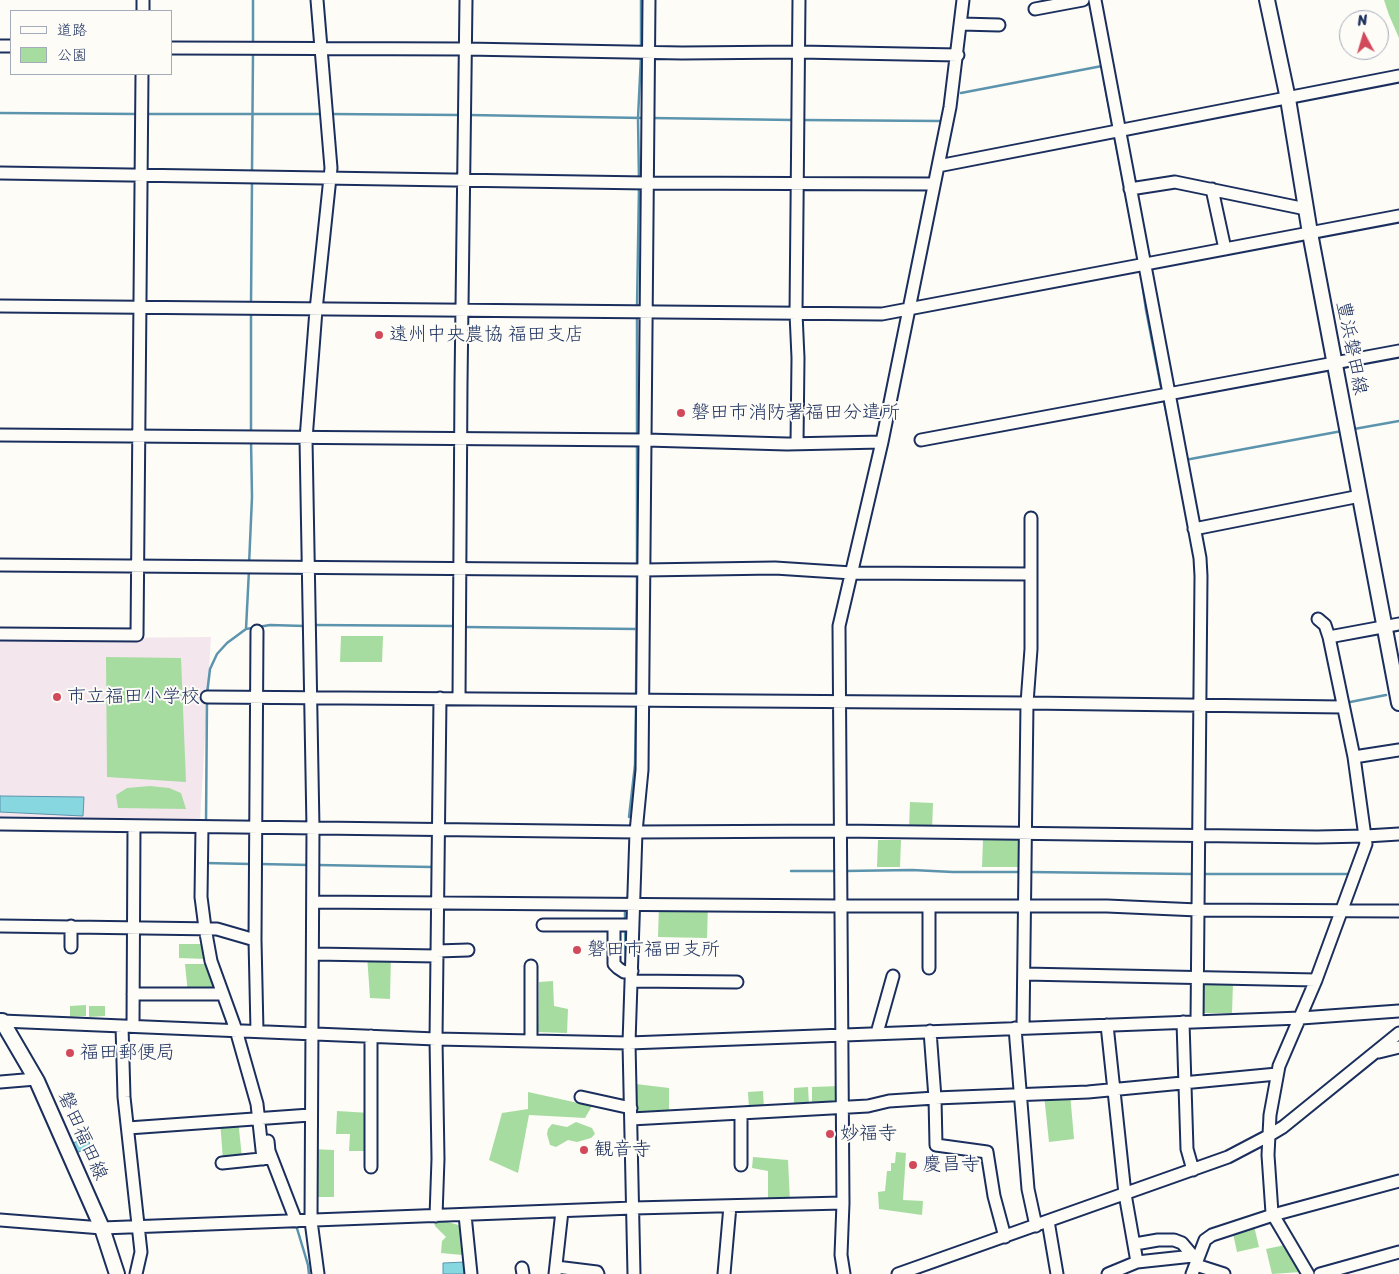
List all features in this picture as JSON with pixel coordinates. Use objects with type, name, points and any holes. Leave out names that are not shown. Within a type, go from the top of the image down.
[{"type":"main road","name":"豊浜磐田線","points":[[1267,0],[1288,99],[1310,233],[1399,703]]},
{"type":"main road","name":"磐田福田線","points":[[1,1021],[36,1079],[102,1228],[118,1272]]},
{"type":"street","points":[[317,0],[330,151],[330,178],[316,310],[306,439],[313,902],[310,1114],[311,1221],[318,1274]]},
{"type":"street","points":[[459,699],[466,0]]},
{"type":"street","points":[[649,0],[642,770],[636,832],[634,904],[623,925],[614,964],[629,975],[737,982]]},
{"type":"street","points":[[797,443],[798,358],[796,313],[799,0]]},
{"type":"street","points":[[844,1274],[841,1255],[843,1203],[840,626],[882,442],[950,107],[958,55],[963,0]]},
{"type":"street","points":[[1035,9],[1083,0]]},
{"type":"street","points":[[1096,0],[1194,529],[1201,576],[1197,1022]]},
{"type":"street","points":[[961,24],[999,25]]},
{"type":"street","points":[[172,48],[466,49],[958,55]]},
{"type":"street","points":[[0,634],[137,635],[142,75]]},
{"type":"street","points":[[938,166],[1399,76]]},
{"type":"street","points":[[0,173],[648,183],[934,184]]},
{"type":"street","points":[[1130,189],[1175,182],[1306,209]]},
{"type":"street","points":[[1212,189],[1225,249]]},
{"type":"street","points":[[0,306],[865,315],[909,309],[1399,216]]},
{"type":"street","points":[[921,440],[1399,351]]},
{"type":"street","points":[[0,435],[797,443],[882,442]]},
{"type":"street","points":[[1194,529],[1360,496]]},
{"type":"street","points":[[1031,518],[1031,649],[1027,703],[1024,974],[1019,1028],[1020,1096],[1028,1189],[1036,1226]]},
{"type":"street","points":[[0,565],[644,570],[775,568],[852,572],[1030,574]]},
{"type":"street","points":[[1302,1274],[1307,1274],[1273,1215],[1268,1155],[1270,1115],[1277,1074],[1316,980],[1366,844],[1354,757],[1329,637],[1325,625],[1318,619]]},
{"type":"street","points":[[1329,637],[1399,624]]},
{"type":"street","points":[[257,1031],[255,940],[258,631]]},
{"type":"street","points":[[207,698],[440,698],[1343,707]]},
{"type":"street","points":[[436,1216],[438,1159],[436,1039],[440,698]]},
{"type":"street","points":[[1354,757],[1399,750]]},
{"type":"street","points":[[0,824],[134,827],[438,828],[636,832],[840,831],[1366,836],[1399,834]]},
{"type":"street","points":[[134,827],[134,994],[128,1026],[124,1097],[140,1227],[141,1252],[136,1274]]},
{"type":"street","points":[[202,827],[201,897],[212,961],[236,1030],[257,1104],[263,1117],[268,1158],[296,1222]]},
{"type":"street","points":[[313,902],[1108,906],[1198,910],[1399,911]]},
{"type":"street","points":[[929,906],[930,968]]},
{"type":"street","points":[[543,925],[623,925]]},
{"type":"street","points":[[623,925],[629,975],[628,1111],[634,1274]]},
{"type":"street","points":[[0,926],[205,928],[217,929],[255,940]]},
{"type":"street","points":[[71,926],[71,947]]},
{"type":"street","points":[[312,954],[437,953],[468,950]]},
{"type":"street","points":[[531,966],[531,1041]]},
{"type":"street","points":[[1024,974],[1316,980]]},
{"type":"street","points":[[877,1033],[893,976]]},
{"type":"street","points":[[134,994],[223,994]]},
{"type":"street","points":[[1,1021],[436,1039],[630,1043],[1301,1018],[1399,1011]]},
{"type":"street","points":[[1183,1022],[1187,1149],[1193,1170]]},
{"type":"street","points":[[1107,1025],[1125,1194],[1137,1262]]},
{"type":"street","points":[[930,1031],[936,1145],[986,1152],[994,1196],[1005,1237]]},
{"type":"street","points":[[898,1274],[929,1269],[1005,1237],[1228,1157],[1268,1136],[1305,1110],[1399,1033]]},
{"type":"street","points":[[371,1036],[371,1167]]},
{"type":"street","points":[[1375,1053],[1399,1047]]},
{"type":"street","points":[[581,1097],[628,1111],[741,1112],[868,1106],[889,1101],[935,1098],[1020,1096],[1114,1090],[1277,1074]]},
{"type":"street","points":[[0,1082],[36,1079]]},
{"type":"street","points":[[741,1112],[741,1165]]},
{"type":"street","points":[[128,1128],[310,1114]]},
{"type":"street","points":[[222,1163],[268,1158]]},
{"type":"street","points":[[1194,1264],[1205,1240],[1212,1235],[1273,1215],[1399,1181]]},
{"type":"street","points":[[0,1220],[102,1228],[632,1208],[843,1203]]},
{"type":"street","points":[[724,1274],[730,1206]]},
{"type":"street","points":[[562,1211],[555,1270],[597,1272],[598,1274]]},
{"type":"street","points":[[465,1215],[471,1274]]},
{"type":"street","points":[[1048,1221],[1057,1274]]},
{"type":"street","points":[[1135,1244],[1158,1240],[1174,1240],[1182,1244],[1194,1264]]},
{"type":"street","points":[[1320,1274],[1399,1252]]},
{"type":"street","points":[[1108,1274],[1137,1262],[1194,1264],[1224,1274]]},
{"type":"shaded area","points":[[211,637],[200,821],[0,817],[0,639]]},
{"type":"green space","points":[[1384,0],[1399,0],[1399,38],[1389,15],[1389,10]]},
{"type":"green space","points":[[341,636],[383,636],[382,662],[340,662]]},
{"type":"green space","points":[[106,657],[181,658],[186,782],[107,777]]},
{"type":"green space","points":[[150,786],[169,788],[181,793],[186,809],[118,808],[116,795],[127,788]]},
{"type":"green space","points":[[910,802],[933,803],[932,830],[909,829]]},
{"type":"green space","points":[[878,840],[901,840],[900,867],[877,867]]},
{"type":"green space","points":[[983,840],[1020,840],[1020,867],[982,867]]},
{"type":"green space","points":[[659,904],[708,905],[707,938],[658,937]]},
{"type":"green space","points":[[179,944],[204,944],[207,959],[179,958]]},
{"type":"green space","points":[[367,955],[391,955],[390,999],[370,998]]},
{"type":"green space","points":[[185,964],[210,964],[223,994],[188,994]]},
{"type":"green space","points":[[553,981],[554,1006],[568,1009],[567,1033],[538,1032],[539,982]]},
{"type":"green space","points":[[1197,982],[1233,983],[1232,1013],[1197,1013]]},
{"type":"green space","points":[[86,1005],[86,1016],[70,1017],[70,1006]]},
{"type":"green space","points":[[89,1006],[105,1006],[105,1016],[89,1017]]},
{"type":"green space","points":[[636,1084],[669,1088],[669,1112],[637,1115]]},
{"type":"green space","points":[[840,1086],[840,1105],[812,1105],[812,1087]]},
{"type":"green space","points":[[808,1087],[809,1105],[794,1105],[794,1088]]},
{"type":"green space","points":[[763,1091],[764,1109],[749,1109],[748,1092]]},
{"type":"green space","points":[[528,1092],[592,1106],[585,1118],[529,1115],[518,1173],[489,1160],[502,1113],[528,1109]]},
{"type":"green space","points":[[1070,1093],[1074,1139],[1049,1142],[1044,1095]]},
{"type":"green space","points":[[337,1111],[370,1113],[371,1151],[349,1151],[350,1134],[336,1134]]},
{"type":"green space","points":[[238,1119],[242,1158],[223,1160],[220,1121]]},
{"type":"green space","points":[[576,1122],[592,1128],[595,1134],[591,1138],[577,1142],[568,1140],[556,1147],[550,1145],[547,1134],[552,1124],[567,1127]]},
{"type":"green space","points":[[311,1149],[334,1150],[334,1197],[311,1197]]},
{"type":"green space","points":[[896,1152],[906,1153],[903,1200],[923,1201],[922,1215],[879,1209],[878,1192],[885,1191],[887,1171],[891,1171],[891,1163],[895,1163]]},
{"type":"green space","points":[[753,1157],[788,1160],[790,1202],[768,1203],[768,1171],[752,1168]]},
{"type":"green space","points":[[444,1221],[462,1226],[462,1255],[441,1253],[442,1241],[446,1237],[435,1226],[434,1222]]},
{"type":"green space","points":[[1253,1222],[1259,1247],[1237,1252],[1232,1229]]},
{"type":"green space","points":[[1285,1245],[1301,1272],[1272,1274],[1266,1249]]},
{"type":"water","points":[[0,796],[84,797],[83,816],[0,812]]},
{"type":"water","points":[[87,1137],[91,1147],[76,1153],[71,1144]]},
{"type":"water","points":[[465,1262],[465,1274],[443,1274],[443,1263]]},
{"type":"waterway","points":[[253,0],[253,45]]},
{"type":"waterway","points":[[641,0],[641,48]]},
{"type":"waterway","points":[[252,172],[253,53]]},
{"type":"waterway","points":[[639,181],[638,118],[641,56]]},
{"type":"waterway","points":[[961,93],[1102,66]]},
{"type":"waterway","points":[[1104,80],[1113,129]]},
{"type":"waterway","points":[[0,113],[138,114]]},
{"type":"waterway","points":[[144,114],[323,114]]},
{"type":"waterway","points":[[329,114],[461,115]]},
{"type":"waterway","points":[[469,115],[643,118]]},
{"type":"waterway","points":[[651,118],[793,120]]},
{"type":"waterway","points":[[801,120],[940,121]]},
{"type":"waterway","points":[[1114,134],[1137,252]]},
{"type":"waterway","points":[[251,305],[252,180]]},
{"type":"waterway","points":[[637,308],[639,186]]},
{"type":"waterway","points":[[1142,282],[1162,392]]},
{"type":"waterway","points":[[251,313],[251,432]]},
{"type":"waterway","points":[[637,316],[637,436]]},
{"type":"waterway","points":[[1163,397],[1174,448]]},
{"type":"waterway","points":[[1354,429],[1399,421]]},
{"type":"waterway","points":[[1185,460],[1342,431]]},
{"type":"waterway","points":[[249,565],[252,497],[251,440]]},
{"type":"waterway","points":[[637,444],[637,566]]},
{"type":"waterway","points":[[246,629],[249,570]]},
{"type":"waterway","points":[[636,696],[637,574]]},
{"type":"waterway","points":[[207,694],[210,669],[217,654],[227,643],[246,629],[270,625],[305,626]]},
{"type":"waterway","points":[[313,625],[455,626]]},
{"type":"waterway","points":[[463,627],[637,629]]},
{"type":"waterway","points":[[1345,703],[1386,695]]},
{"type":"waterway","points":[[206,824],[207,700]]},
{"type":"waterway","points":[[629,817],[635,765],[636,704]]},
{"type":"waterway","points":[[205,863],[251,864]]},
{"type":"waterway","points":[[259,864],[309,865]]},
{"type":"waterway","points":[[317,865],[432,867]]},
{"type":"waterway","points":[[791,871],[837,871]]},
{"type":"waterway","points":[[845,871],[1021,872]]},
{"type":"waterway","points":[[1029,872],[1194,874]]},
{"type":"waterway","points":[[1202,874],[1351,873]]},
{"type":"waterway","points":[[625,910],[625,921]]},
{"type":"waterway","points":[[625,929],[626,968]]},
{"type":"waterway","points":[[296,1225],[309,1274]]},
{"type":"place","name":"遠州中央農協 福田支店","points":[[379,335]]},
{"type":"place","name":"磐田市消防署福田分遣所","points":[[681,413]]},
{"type":"place","name":"市立福田小学校","points":[[57,697]]},
{"type":"place","name":"磐田市福田支所","points":[[577,950]]},
{"type":"place","name":"福田郵便局","points":[[70,1053]]},
{"type":"place","name":"妙福寺","points":[[830,1134]]},
{"type":"place","name":"観音寺","points":[[584,1150]]},
{"type":"place","name":"慶昌寺","points":[[913,1165]]}]
